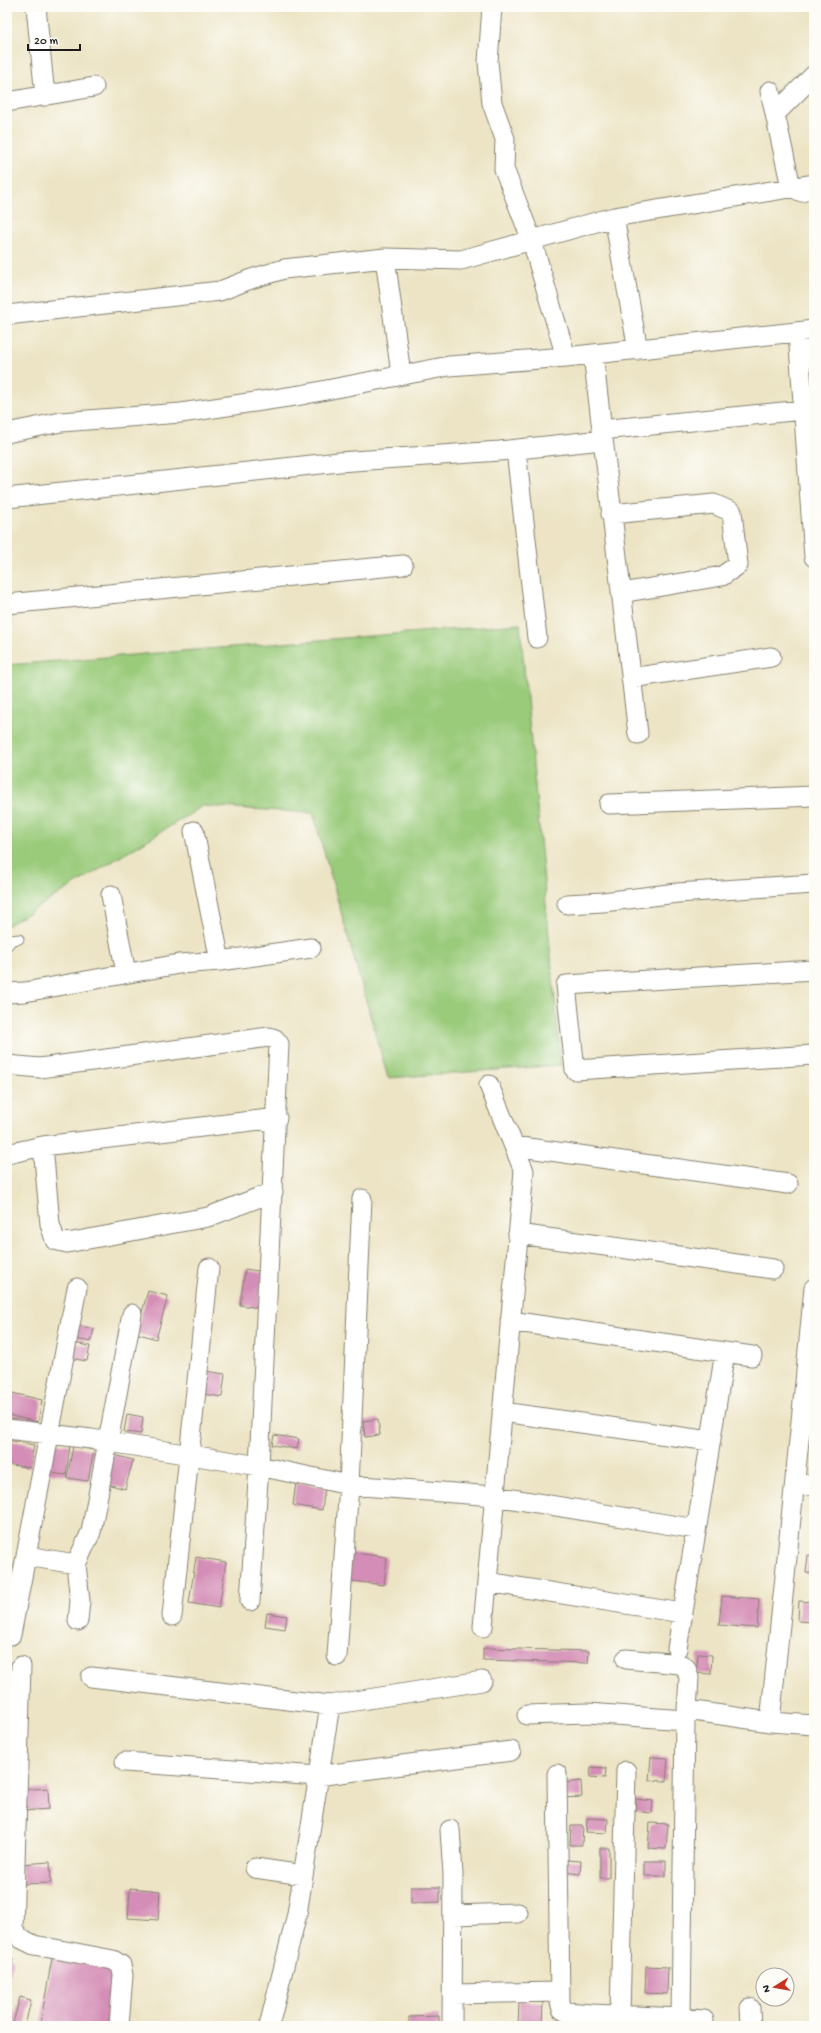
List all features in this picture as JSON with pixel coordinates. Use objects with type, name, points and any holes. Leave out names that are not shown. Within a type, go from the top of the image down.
[{"type":"street","points":[[36,7],[45,96]]},
{"type":"street","points":[[492,7],[488,62],[492,103],[505,139],[504,169],[532,241],[566,357]]},
{"type":"street","points":[[776,114],[814,75]]},
{"type":"street","points":[[7,102],[94,87]]},
{"type":"street","points":[[770,91],[791,187]]},
{"type":"street","points":[[7,315],[220,291],[251,279],[284,269],[385,258],[461,260],[532,241],[614,216],[814,184]]},
{"type":"street","points":[[791,187],[814,197]]},
{"type":"street","points":[[614,216],[638,350]]},
{"type":"street","points":[[385,258],[401,374]]},
{"type":"street","points":[[7,433],[61,422],[181,413],[329,391],[401,374],[449,366],[638,350],[806,331],[803,410],[814,557]]},
{"type":"street","points":[[593,354],[638,734]]},
{"type":"street","points":[[7,498],[339,462],[516,450],[602,435],[803,410]]},
{"type":"street","points":[[516,450],[537,638]]},
{"type":"street","points":[[611,514],[714,504],[732,512],[738,565],[722,576],[621,593]]},
{"type":"street","points":[[7,604],[403,565]]},
{"type":"street","points":[[631,678],[771,657]]},
{"type":"street","points":[[609,804],[814,796]]},
{"type":"street","points":[[194,831],[220,961]]},
{"type":"street","points":[[567,904],[603,902],[677,893],[814,884]]},
{"type":"street","points":[[111,895],[126,973]]},
{"type":"street","points":[[7,993],[19,993],[179,964],[220,961],[311,948]]},
{"type":"street","points":[[814,970],[566,985],[575,1070],[814,1055]]},
{"type":"street","points":[[7,1065],[40,1068],[269,1037],[275,1039],[279,1044],[277,1118],[259,1466],[250,1601]]},
{"type":"street","points":[[483,1627],[524,1171],[488,1085]]},
{"type":"street","points":[[7,1154],[43,1146],[277,1118]]},
{"type":"street","points":[[43,1146],[50,1224],[55,1240],[67,1243],[208,1217],[273,1192]]},
{"type":"street","points":[[514,1146],[788,1184]]},
{"type":"street","points":[[337,1656],[349,1485],[362,1200]]},
{"type":"street","points":[[518,1234],[773,1268]]},
{"type":"street","points":[[172,1616],[209,1268]]},
{"type":"street","points":[[11,1635],[48,1433],[77,1288]]},
{"type":"street","points":[[770,1722],[795,1483],[809,1392],[814,1288]]},
{"type":"street","points":[[78,1621],[80,1601],[76,1564],[91,1532],[132,1314]]},
{"type":"street","points":[[510,1321],[752,1356]]},
{"type":"street","points":[[677,1649],[725,1352]]},
{"type":"street","points":[[502,1412],[710,1440]]},
{"type":"street","points":[[7,1428],[109,1442],[259,1466],[349,1485],[494,1496],[696,1529]]},
{"type":"street","points":[[795,1483],[814,1486]]},
{"type":"street","points":[[26,1556],[76,1564]]},
{"type":"street","points":[[487,1582],[682,1613]]},
{"type":"street","points":[[626,1659],[680,1664],[686,1668],[689,1678],[686,1715],[681,2018]]},
{"type":"street","points":[[21,1666],[12,1750],[11,1829],[13,1929],[20,1938],[34,1945],[113,1960],[120,1965],[123,1974],[119,2026]]},
{"type":"street","points":[[91,1677],[330,1705],[482,1681]]},
{"type":"street","points":[[269,2026],[297,1914],[317,1776],[330,1705]]},
{"type":"street","points":[[527,1715],[587,1713],[686,1715],[814,1725]]},
{"type":"street","points":[[125,1762],[317,1776],[511,1751]]},
{"type":"street","points":[[620,2015],[626,1771]]},
{"type":"street","points":[[557,1774],[560,1992],[562,2009],[589,2020],[620,2015],[704,2020]]},
{"type":"street","points":[[450,1830],[452,2026]]},
{"type":"street","points":[[255,1868],[303,1875]]},
{"type":"street","points":[[452,1914],[518,1913]]},
{"type":"street","points":[[452,1994],[560,1992]]},
{"type":"lane","points":[[7,946],[12,940],[19,939]]},
{"type":"green space","points":[[520,624],[561,1065],[388,1078],[313,813],[203,806],[7,926],[7,665]]},
{"type":"building","points":[[245,1269],[264,1272],[259,1308],[240,1305]]},
{"type":"building","points":[[148,1291],[168,1296],[156,1339],[136,1333]]},
{"type":"building","points":[[75,1325],[94,1329],[91,1342],[72,1338]]},
{"type":"building","points":[[72,1343],[90,1346],[87,1361],[69,1358]]},
{"type":"building","points":[[199,1370],[225,1374],[222,1397],[196,1393]]},
{"type":"building","points":[[12,1393],[42,1400],[38,1422],[7,1415]]},
{"type":"building","points":[[127,1414],[143,1417],[141,1434],[124,1432]]},
{"type":"building","points":[[378,1419],[380,1435],[365,1437],[363,1421]]},
{"type":"building","points":[[274,1435],[299,1439],[297,1449],[272,1445]]},
{"type":"building","points":[[7,1440],[34,1445],[30,1468],[7,1464]]},
{"type":"building","points":[[48,1442],[70,1445],[66,1475],[43,1472]]},
{"type":"building","points":[[73,1446],[94,1450],[88,1481],[67,1478]]},
{"type":"building","points":[[111,1454],[133,1460],[125,1489],[104,1483]]},
{"type":"building","points":[[296,1482],[325,1487],[322,1510],[293,1505]]},
{"type":"building","points":[[347,1552],[387,1557],[384,1585],[344,1580]]},
{"type":"building","points":[[808,1555],[814,1556],[814,1574],[806,1573]]},
{"type":"building","points":[[196,1557],[226,1562],[219,1608],[189,1603]]},
{"type":"building","points":[[722,1596],[759,1599],[757,1628],[719,1625]]},
{"type":"building","points":[[799,1601],[814,1602],[814,1622],[798,1621]]},
{"type":"building","points":[[267,1613],[287,1616],[285,1629],[265,1626]]},
{"type":"building","points":[[483,1648],[589,1651],[588,1663],[483,1660]]},
{"type":"building","points":[[698,1654],[712,1655],[711,1674],[696,1673]]},
{"type":"building","points":[[651,1757],[668,1758],[666,1781],[649,1780]]},
{"type":"building","points":[[591,1767],[606,1768],[605,1778],[590,1777]]},
{"type":"building","points":[[581,1781],[582,1797],[562,1798],[562,1783]]},
{"type":"building","points":[[48,1788],[49,1809],[22,1811],[20,1790]]},
{"type":"building","points":[[636,1799],[653,1801],[652,1813],[635,1811]]},
{"type":"building","points":[[587,1818],[608,1819],[607,1833],[586,1832]]},
{"type":"building","points":[[650,1823],[668,1824],[666,1849],[648,1848]]},
{"type":"building","points":[[571,1826],[583,1826],[582,1845],[570,1845]]},
{"type":"building","points":[[600,1848],[609,1848],[609,1878],[600,1878]]},
{"type":"building","points":[[564,1860],[581,1861],[580,1874],[563,1872]]},
{"type":"building","points":[[644,1861],[666,1861],[666,1876],[644,1876]]},
{"type":"building","points":[[50,1862],[51,1883],[23,1884],[21,1864]]},
{"type":"building","points":[[411,1887],[440,1887],[440,1902],[411,1903]]},
{"type":"building","points":[[130,1888],[160,1891],[158,1920],[128,1918]]},
{"type":"building","points":[[7,1957],[13,1959],[10,1975],[7,1975]]},
{"type":"building","points":[[52,1958],[118,1969],[108,2026],[40,2026]]},
{"type":"building","points":[[646,1966],[668,1967],[667,1994],[645,1993]]},
{"type":"building","points":[[20,1997],[31,2000],[25,2026],[13,2023]]},
{"type":"building","points":[[519,2001],[543,2002],[542,2026],[518,2026]]},
{"type":"building","points":[[439,2016],[439,2026],[409,2026],[409,2017]]}]
